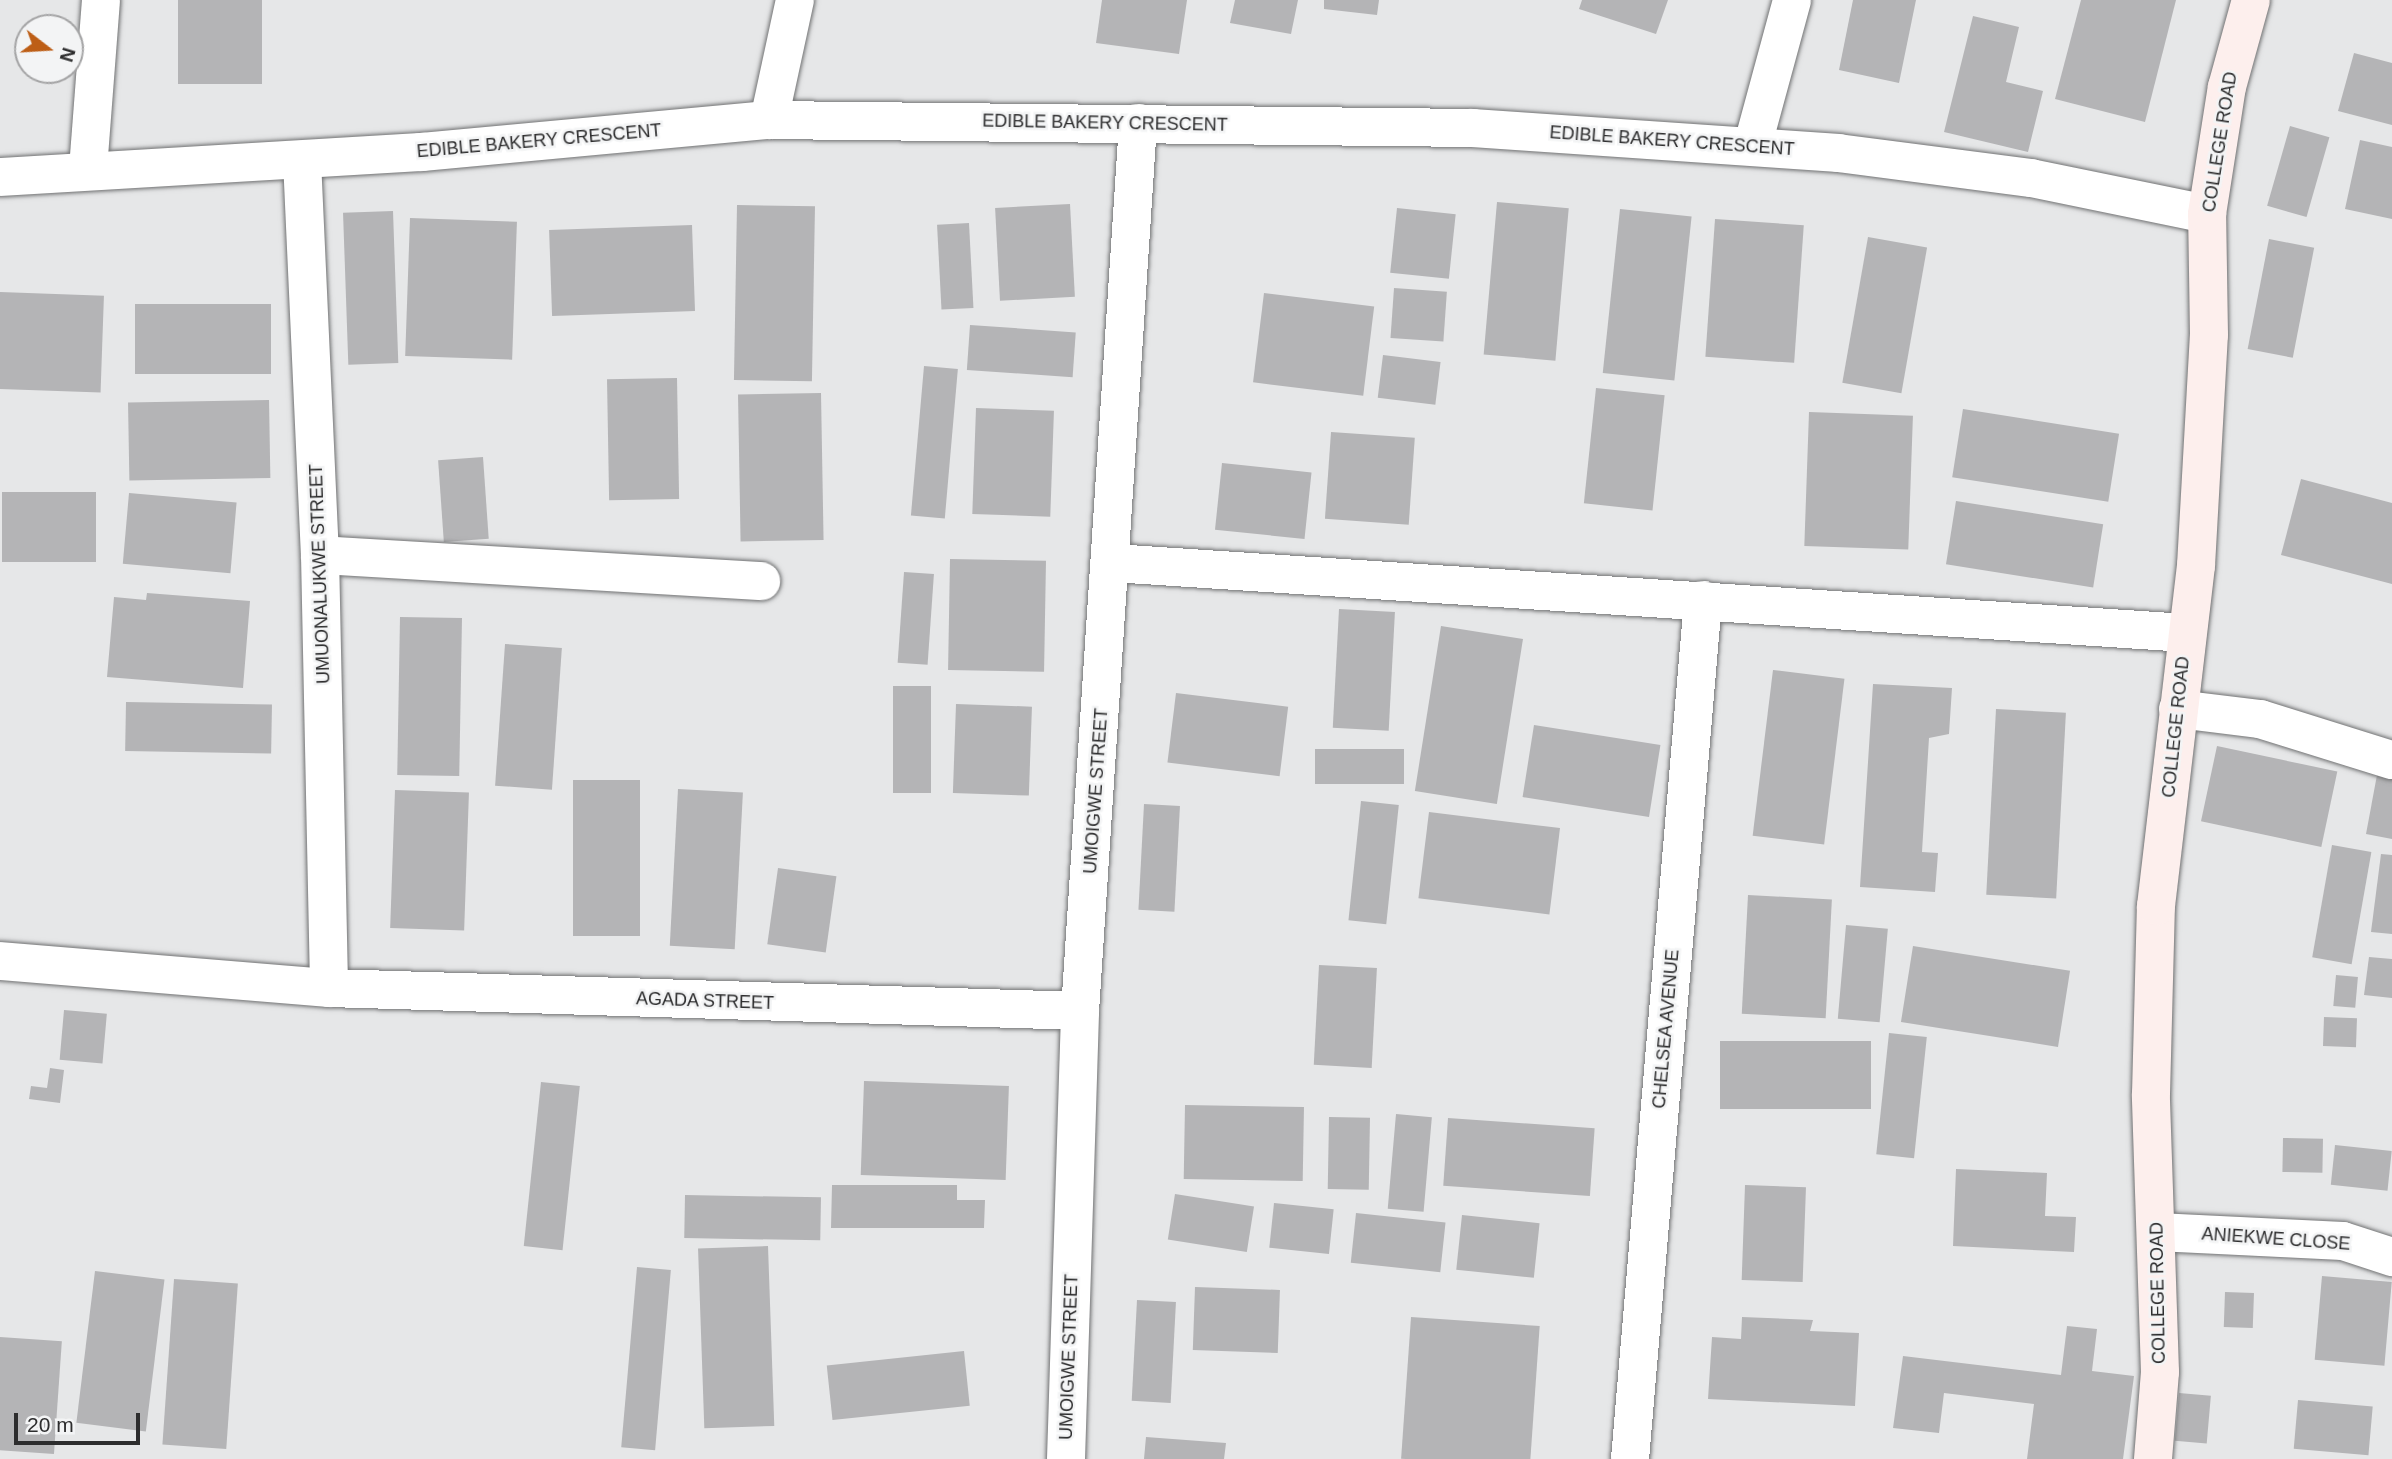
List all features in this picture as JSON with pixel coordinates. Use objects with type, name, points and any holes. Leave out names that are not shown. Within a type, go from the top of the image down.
[{"type":"main road","name":"COLLEGE ROAD","points":[[2153,1459],[2160,1372],[2151,1094],[2156,906],[2186,633],[2196,566],[2211,254],[2207,214],[2227,87],[2251,0]]},
{"type":"street","points":[[88,169],[101,0]]},
{"type":"street","points":[[769,120],[795,0]]},
{"type":"street","points":[[1753,144],[1791,0]]},
{"type":"street","name":"EDIBLE BAKERY CRESCENT","points":[[0,177],[88,169],[302,160],[769,120],[1472,128],[1753,144],[2031,177],[2207,214]]},
{"type":"street","name":"UMOIGWE STREET","points":[[1066,1459],[1080,1010],[1113,563],[1139,123]]},
{"type":"street","name":"UMUONALUKWE STREET","points":[[302,160],[320,555],[330,988]]},
{"type":"street","points":[[320,555],[761,581]]},
{"type":"street","points":[[1113,563],[2186,633]]},
{"type":"street","name":"CHELSEA AVENUE","points":[[1630,1459],[1703,600]]},
{"type":"street","points":[[2178,709],[2260,719],[2392,761]]},
{"type":"street","name":"AGADA STREET","points":[[0,961],[330,988],[1080,1010]]},
{"type":"street","name":"ANIEKWE CLOSE","points":[[2157,1232],[2343,1241],[2392,1257]]},
{"type":"building","points":[[178,0],[262,0],[262,84],[178,84]]},
{"type":"building","points":[[1102,0],[1187,0],[1179,54],[1096,43]]},
{"type":"building","points":[[1235,0],[1298,0],[1291,34],[1230,23]]},
{"type":"building","points":[[1324,0],[1379,0],[1377,15],[1324,9]]},
{"type":"building","points":[[1582,0],[1668,0],[1656,34],[1579,9]]},
{"type":"building","points":[[1853,0],[1916,0],[1899,83],[1839,70]]},
{"type":"building","points":[[2081,0],[2176,0],[2145,122],[2055,99]]},
{"type":"building","points":[[1973,16],[2019,27],[2006,82],[2043,91],[2028,152],[1944,132]]},
{"type":"building","points":[[2354,53],[2392,63],[2392,125],[2338,111]]},
{"type":"building","points":[[2290,126],[2329,137],[2307,217],[2267,206]]},
{"type":"building","points":[[2360,140],[2392,147],[2392,219],[2345,209]]},
{"type":"building","points":[[1497,202],[1569,208],[1555,361],[1484,354]]},
{"type":"building","points":[[1070,204],[1075,297],[1000,301],[995,208]]},
{"type":"building","points":[[737,205],[815,206],[812,381],[734,380]]},
{"type":"building","points":[[1397,208],[1456,214],[1449,279],[1390,273]]},
{"type":"building","points":[[1620,209],[1692,217],[1674,381],[1603,373]]},
{"type":"building","points":[[393,211],[398,363],[348,365],[343,213]]},
{"type":"building","points":[[410,218],[517,222],[512,360],[405,356]]},
{"type":"building","points":[[1715,219],[1804,225],[1794,363],[1705,357]]},
{"type":"building","points":[[969,223],[973,308],[941,310],[937,225]]},
{"type":"building","points":[[692,225],[695,311],[552,316],[549,230]]},
{"type":"building","points":[[1868,237],[1927,247],[1901,393],[1842,383]]},
{"type":"building","points":[[2269,239],[2314,248],[2293,358],[2248,349]]},
{"type":"building","points":[[1394,288],[1447,292],[1443,342],[1391,338]]},
{"type":"building","points":[[0,292],[104,296],[101,393],[0,389]]},
{"type":"building","points":[[1264,293],[1374,307],[1363,396],[1253,382]]},
{"type":"building","points":[[135,304],[271,304],[271,374],[135,374]]},
{"type":"building","points":[[970,325],[1076,332],[1073,377],[967,370]]},
{"type":"building","points":[[1383,355],[1441,362],[1435,405],[1378,398]]},
{"type":"building","points":[[924,366],[958,369],[945,518],[911,515]]},
{"type":"building","points":[[677,378],[679,499],[609,500],[607,379]]},
{"type":"building","points":[[1596,388],[1665,395],[1652,511],[1584,503]]},
{"type":"building","points":[[821,393],[824,540],[741,541],[738,394]]},
{"type":"building","points":[[269,400],[270,478],[129,480],[128,402]]},
{"type":"building","points":[[976,408],[1054,411],[1050,517],[972,514]]},
{"type":"building","points":[[1963,409],[2119,434],[2108,502],[1952,477]]},
{"type":"building","points":[[1809,412],[1913,416],[1908,550],[1804,546]]},
{"type":"building","points":[[1331,432],[1415,438],[1409,525],[1325,519]]},
{"type":"building","points":[[483,457],[489,539],[444,542],[438,460]]},
{"type":"building","points":[[1222,463],[1312,472],[1305,539],[1215,530]]},
{"type":"building","points":[[2301,479],[2392,503],[2392,584],[2281,555]]},
{"type":"building","points":[[2,492],[96,492],[96,562],[2,562]]},
{"type":"building","points":[[129,493],[237,502],[230,573],[123,564]]},
{"type":"building","points":[[1956,501],[2103,524],[2093,588],[1946,564]]},
{"type":"building","points":[[950,559],[1046,561],[1044,672],[948,670]]},
{"type":"building","points":[[904,572],[934,574],[928,665],[898,663]]},
{"type":"building","points":[[147,593],[250,601],[243,688],[107,677],[114,597],[146,600]]},
{"type":"building","points":[[1339,609],[1395,612],[1389,731],[1333,728]]},
{"type":"building","points":[[400,617],[462,618],[459,776],[397,775]]},
{"type":"building","points":[[1441,626],[1523,639],[1497,804],[1415,791]]},
{"type":"building","points":[[505,644],[562,648],[552,790],[495,786]]},
{"type":"building","points":[[1773,670],[1844,679],[1824,845],[1753,836]]},
{"type":"building","points":[[1873,684],[1952,688],[1949,734],[1929,738],[1922,852],[1938,853],[1935,892],[1860,887]]},
{"type":"building","points":[[893,686],[931,686],[931,793],[893,793]]},
{"type":"building","points":[[1176,693],[1288,707],[1280,776],[1167,762]]},
{"type":"building","points":[[126,702],[272,705],[271,754],[125,751]]},
{"type":"building","points":[[956,704],[1032,707],[1029,796],[953,793]]},
{"type":"building","points":[[1996,709],[2066,713],[2056,898],[1986,895]]},
{"type":"building","points":[[1534,725],[1660,745],[1649,817],[1523,797]]},
{"type":"building","points":[[2217,746],[2337,772],[2321,847],[2201,821]]},
{"type":"building","points":[[1315,749],[1404,749],[1404,784],[1315,784]]},
{"type":"building","points":[[2377,775],[2392,778],[2392,839],[2366,834]]},
{"type":"building","points":[[573,780],[640,780],[640,936],[573,936]]},
{"type":"building","points":[[678,789],[743,792],[735,949],[670,946]]},
{"type":"building","points":[[395,790],[469,793],[464,930],[390,928]]},
{"type":"building","points":[[1361,801],[1399,805],[1386,924],[1348,920]]},
{"type":"building","points":[[1144,804],[1180,806],[1174,912],[1138,910]]},
{"type":"building","points":[[1429,812],[1560,828],[1549,914],[1418,898]]},
{"type":"building","points":[[2332,845],[2371,852],[2352,964],[2312,957]]},
{"type":"building","points":[[2381,854],[2392,855],[2392,934],[2371,932]]},
{"type":"building","points":[[778,868],[836,876],[826,952],[767,944]]},
{"type":"building","points":[[1748,895],[1832,899],[1826,1018],[1742,1014]]},
{"type":"building","points":[[1846,925],[1888,929],[1880,1022],[1838,1019]]},
{"type":"building","points":[[1913,946],[2070,971],[2058,1047],[1901,1022]]},
{"type":"building","points":[[2369,957],[2392,959],[2392,998],[2364,995]]},
{"type":"building","points":[[1319,965],[1377,968],[1372,1068],[1314,1065]]},
{"type":"building","points":[[2336,975],[2358,977],[2355,1008],[2333,1006]]},
{"type":"building","points":[[64,1010],[107,1014],[102,1064],[60,1060]]},
{"type":"building","points":[[2324,1017],[2357,1018],[2356,1047],[2323,1046]]},
{"type":"building","points":[[1889,1033],[1927,1037],[1914,1158],[1876,1154]]},
{"type":"building","points":[[1720,1041],[1871,1041],[1871,1109],[1720,1109]]},
{"type":"building","points":[[50,1068],[64,1070],[60,1103],[29,1099],[31,1086],[47,1088]]},
{"type":"building","points":[[864,1081],[1009,1086],[1006,1180],[861,1175]]},
{"type":"building","points":[[541,1082],[580,1086],[563,1250],[524,1246]]},
{"type":"building","points":[[1185,1105],[1304,1107],[1303,1181],[1184,1179]]},
{"type":"building","points":[[1396,1114],[1432,1117],[1424,1212],[1388,1209]]},
{"type":"building","points":[[1329,1117],[1370,1118],[1369,1190],[1328,1189]]},
{"type":"building","points":[[1448,1118],[1595,1128],[1590,1196],[1443,1186]]},
{"type":"building","points":[[2283,1138],[2323,1139],[2322,1173],[2282,1172]]},
{"type":"building","points":[[2335,1145],[2392,1151],[2388,1191],[2331,1185]]},
{"type":"building","points":[[1956,1169],[2047,1173],[2045,1216],[2076,1217],[2074,1252],[1953,1246]]},
{"type":"building","points":[[832,1185],[957,1185],[957,1200],[985,1200],[984,1228],[831,1228]]},
{"type":"building","points":[[1745,1185],[1806,1187],[1803,1282],[1742,1280]]},
{"type":"building","points":[[1175,1194],[1254,1207],[1247,1252],[1168,1239]]},
{"type":"building","points":[[685,1195],[821,1197],[820,1240],[684,1238]]},
{"type":"building","points":[[1274,1203],[1334,1209],[1329,1254],[1269,1248]]},
{"type":"building","points":[[1356,1213],[1446,1222],[1440,1272],[1351,1263]]},
{"type":"building","points":[[1462,1215],[1540,1223],[1534,1278],[1456,1270]]},
{"type":"building","points":[[768,1246],[774,1426],[704,1428],[698,1248]]},
{"type":"building","points":[[637,1267],[671,1270],[655,1450],[621,1447]]},
{"type":"building","points":[[95,1271],[164,1280],[146,1431],[76,1423]]},
{"type":"building","points":[[2322,1276],[2392,1282],[2384,1366],[2315,1360]]},
{"type":"building","points":[[174,1279],[238,1283],[226,1449],[162,1445]]},
{"type":"building","points":[[1195,1287],[1280,1290],[1278,1353],[1193,1350]]},
{"type":"building","points":[[2225,1292],[2254,1293],[2253,1328],[2224,1327]]},
{"type":"building","points":[[1137,1300],[1176,1302],[1171,1403],[1132,1401]]},
{"type":"building","points":[[1411,1317],[1540,1326],[1530,1459],[1401,1459]]},
{"type":"building","points":[[1742,1317],[1813,1320],[1810,1331],[1859,1333],[1855,1406],[1708,1399],[1712,1337],[1741,1339]]},
{"type":"building","points":[[2067,1326],[2097,1329],[2092,1371],[2134,1376],[2123,1459],[2027,1459],[2034,1404],[1944,1393],[1939,1433],[1893,1428],[1903,1356],[2061,1375]]},
{"type":"building","points":[[0,1337],[62,1341],[54,1454],[0,1450]]},
{"type":"building","points":[[964,1351],[970,1406],[833,1420],[827,1365]]},
{"type":"building","points":[[2179,1393],[2211,1396],[2207,1444],[2175,1441]]},
{"type":"building","points":[[2298,1400],[2373,1407],[2368,1455],[2294,1449]]},
{"type":"building","points":[[1146,1437],[1226,1443],[1224,1459],[1144,1459]]}]
